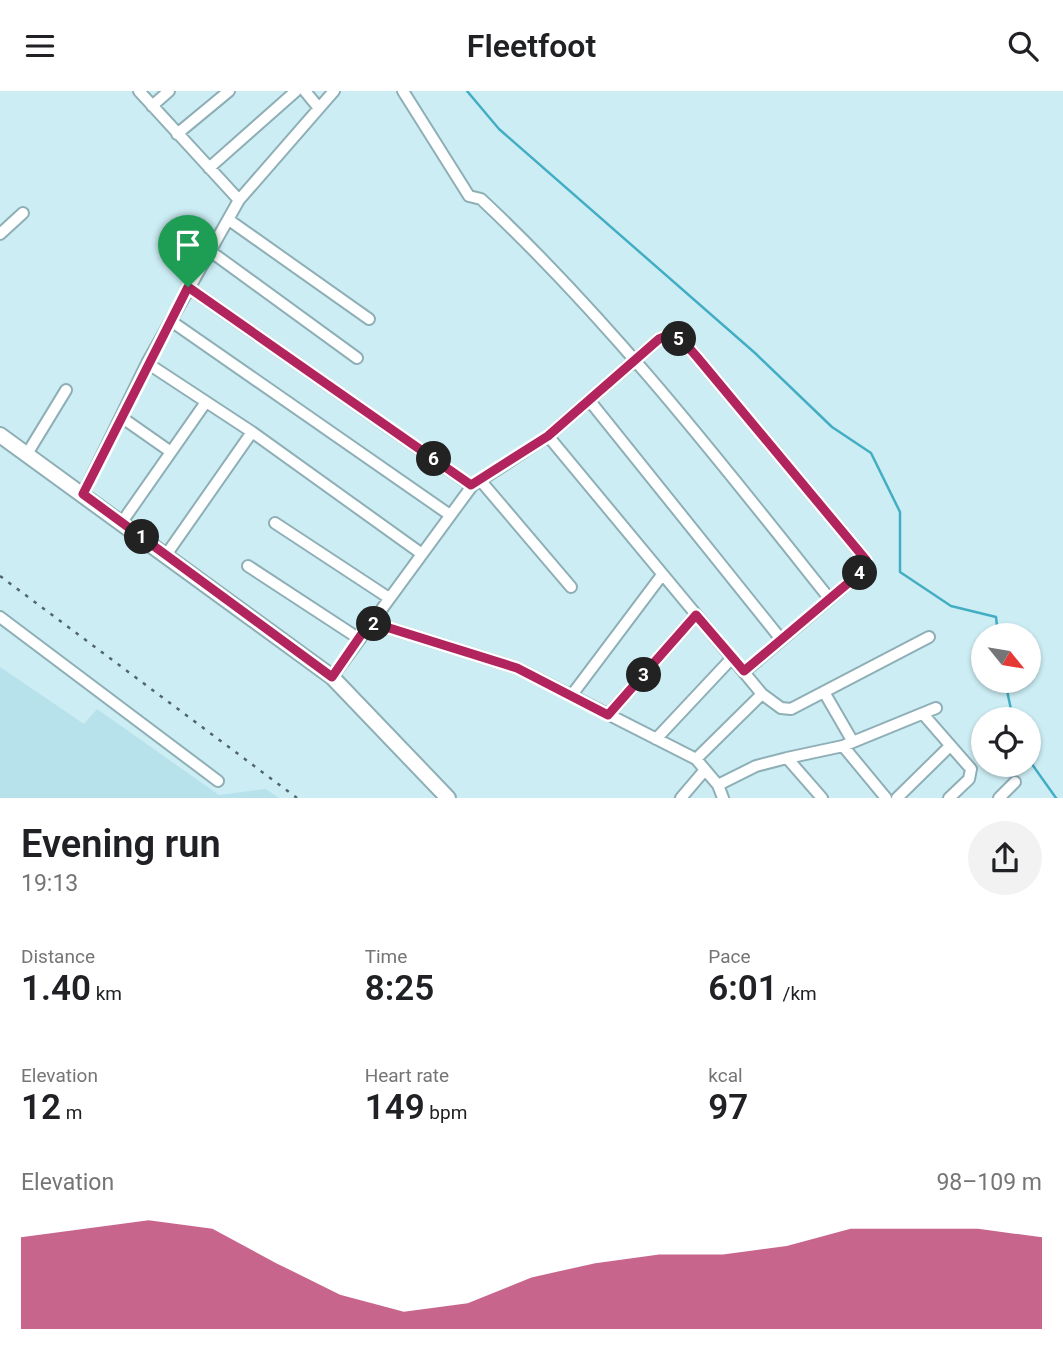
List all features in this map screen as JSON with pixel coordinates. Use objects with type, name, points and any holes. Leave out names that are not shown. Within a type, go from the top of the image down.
[{"type":"street","points":[[139,91],[239,200]]},
{"type":"street","points":[[152,106],[169,91]]},
{"type":"street","points":[[177,134],[229,91]]},
{"type":"street","points":[[209,169],[296,91]]},
{"type":"street","points":[[305,91],[318,107]]},
{"type":"street","points":[[83,494],[147,363],[239,200],[334,91]]},
{"type":"street","points":[[403,91],[469,196],[481,199],[540,254],[636,360],[829,598]]},
{"type":"street","points":[[0,235],[23,213]]},
{"type":"street","points":[[229,220],[369,319]]},
{"type":"street","points":[[210,251],[357,358]]},
{"type":"street","points":[[188,287],[476,483],[571,587]]},
{"type":"street","points":[[170,321],[450,515]]},
{"type":"street","points":[[332,677],[358,638],[476,483],[548,436],[659,339],[671,334],[683,341],[866,560],[866,568],[744,671]]},
{"type":"street","points":[[147,363],[252,432],[422,554]]},
{"type":"street","points":[[27,454],[66,390]]},
{"type":"street","points":[[589,400],[780,638]]},
{"type":"street","points":[[122,522],[206,401]]},
{"type":"street","points":[[121,417],[170,452]]},
{"type":"street","points":[[166,555],[252,432]]},
{"type":"street","points":[[0,435],[332,677],[448,798]]},
{"type":"street","points":[[548,436],[762,694],[786,710],[929,637]]},
{"type":"street","points":[[275,523],[389,598]]},
{"type":"street","points":[[248,566],[358,638]]},
{"type":"street","points":[[571,696],[662,575]]},
{"type":"street","points":[[608,715],[696,615]]},
{"type":"street","points":[[0,617],[218,781]]},
{"type":"street","points":[[370,622],[517,668],[696,759],[718,785],[723,798]]},
{"type":"street","points":[[656,739],[732,657]]},
{"type":"street","points":[[824,692],[848,744],[887,798]]},
{"type":"street","points":[[696,759],[762,694]]},
{"type":"street","points":[[718,785],[756,766],[848,744],[936,708]]},
{"type":"street","points":[[923,714],[972,773],[949,798]]},
{"type":"street","points":[[897,798],[950,746]]},
{"type":"street","points":[[787,758],[822,798]]},
{"type":"street","points":[[681,798],[704,771]]},
{"type":"street","points":[[999,798],[1015,782]]},
{"type":"shaded area","points":[[0,667],[84,724],[97,709],[219,795],[266,789],[279,798],[0,798]]},
{"type":"waterway","points":[[467,91],[499,129],[755,353],[832,427],[871,453],[900,512],[900,572],[951,606],[996,617],[997,623]]},
{"type":"waterway","points":[[1008,693],[1010,707]]},
{"type":"waterway","points":[[1041,777],[1056,798]]},
{"type":"railway","points":[[0,576],[297,798]]},
{"type":"route","points":[[188,287],[471,485],[548,436],[659,339],[671,334],[683,341],[697,357],[866,560],[866,568],[744,671],[696,615],[608,715],[517,668],[370,622],[332,677],[83,494],[147,363],[188,287]]}]
